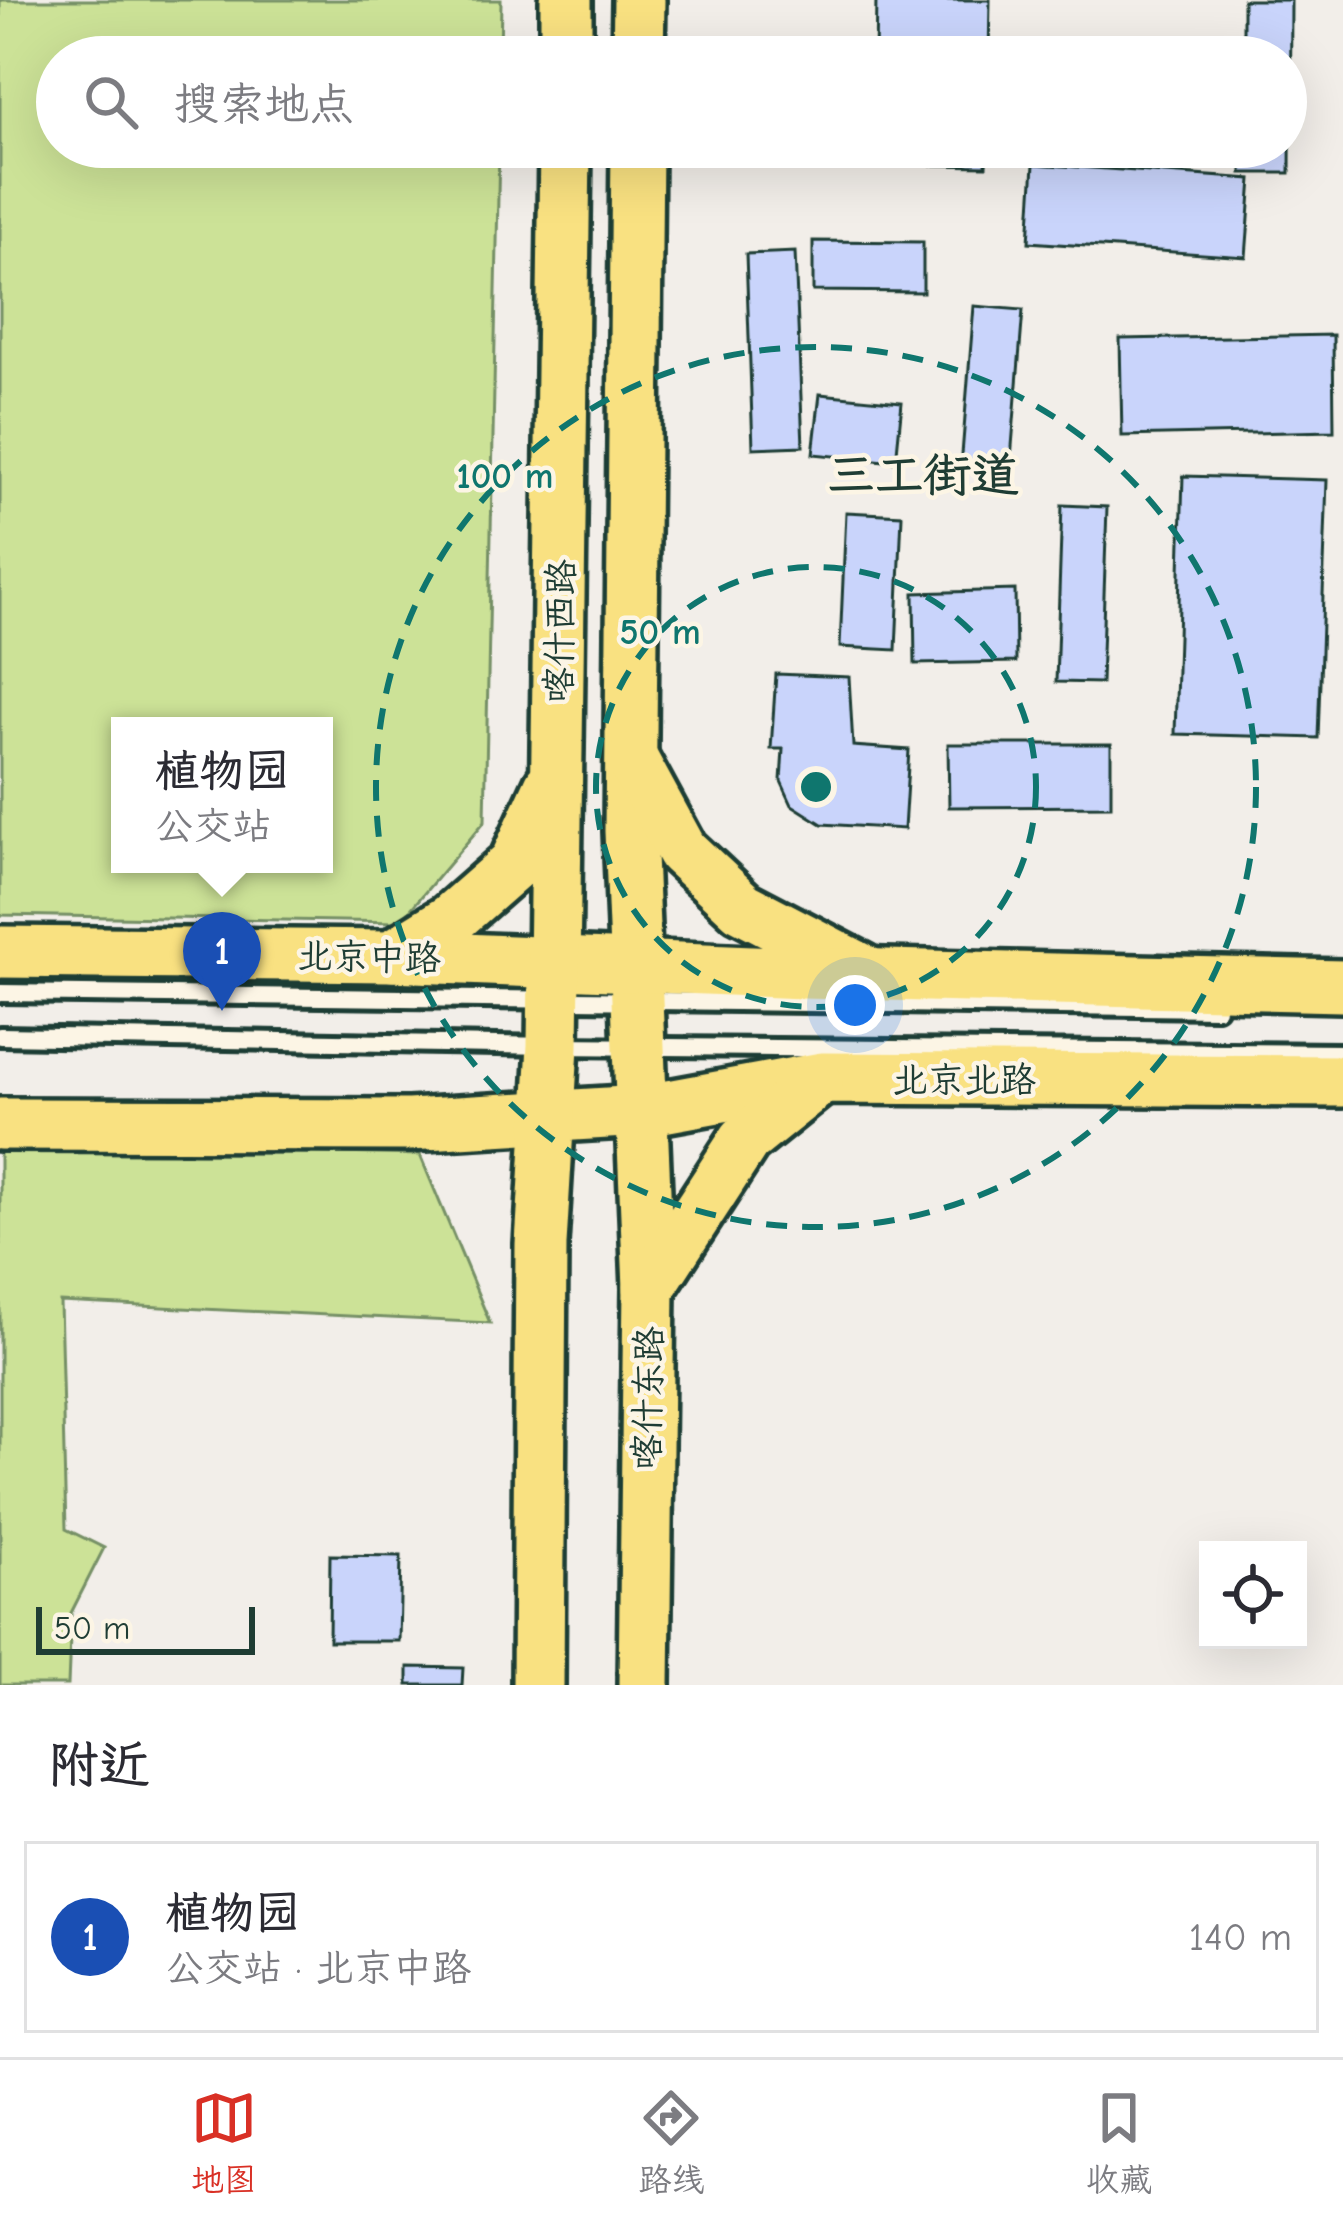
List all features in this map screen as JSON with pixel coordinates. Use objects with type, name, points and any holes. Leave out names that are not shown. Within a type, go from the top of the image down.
[{"type":"main road","points":[[566,0],[566,36]]},
{"type":"main road","points":[[638,36],[639,0]]},
{"type":"main road","name":"喀什西路","points":[[565,168],[558,769],[595,997],[641,1111]]},
{"type":"main road","name":"喀什西路","points":[[570,1115],[595,997],[631,756],[637,168]]},
{"type":"main road","points":[[631,756],[682,851],[742,907],[868,973]]},
{"type":"main road","points":[[392,956],[450,920],[515,862],[558,769]]},
{"type":"main road","name":"北京中路","points":[[0,952],[392,956],[595,997]]},
{"type":"main road","points":[[595,997],[868,973],[1343,986]]},
{"type":"main road","points":[[649,1288],[745,1140],[822,1078]]},
{"type":"main road","name":"北京北路","points":[[570,1115],[641,1111],[822,1078],[1343,1081]]},
{"type":"main road","name":"喀什东路","points":[[641,1111],[649,1288],[644,1685]]},
{"type":"main road","points":[[0,1124],[409,1125],[570,1115],[541,1244],[538,1685]]},
{"type":"lane","points":[[0,993],[595,997],[1235,1009]]},
{"type":"lane","points":[[0,1036],[595,997],[1343,1053]]},
{"type":"green space","points":[[0,0],[501,0],[500,36],[36,36],[36,168],[499,168],[485,821],[400,922],[0,915]]},
{"type":"green space","points":[[0,1145],[420,1155],[490,1323],[60,1302],[66,1529],[104,1548],[71,1613],[68,1685],[0,1685]]},
{"type":"building","points":[[876,0],[990,0],[989,36],[875,36]]},
{"type":"building","points":[[1243,0],[1291,0],[1291,36],[1243,36]]},
{"type":"building","points":[[1034,168],[1252,179],[1246,257],[1029,242]]},
{"type":"building","points":[[1242,168],[1290,168],[1290,173],[1242,173]]},
{"type":"building","points":[[813,241],[923,242],[923,292],[813,291]]},
{"type":"building","points":[[795,252],[803,446],[753,448],[746,254]]},
{"type":"building","points":[[974,306],[1023,310],[1010,471],[961,467]]},
{"type":"building","points":[[1333,335],[1334,431],[1122,436],[1120,339]]},
{"type":"building","points":[[820,394],[902,402],[896,462],[813,454]]},
{"type":"building","points":[[1183,476],[1327,480],[1318,738],[1175,734]]},
{"type":"building","points":[[1062,505],[1107,507],[1101,683],[1056,682]]},
{"type":"building","points":[[846,512],[902,515],[896,650],[840,647]]},
{"type":"building","points":[[1015,590],[1016,662],[915,664],[914,593]]},
{"type":"building","points":[[776,674],[849,677],[853,746],[909,750],[904,829],[822,824],[792,805],[781,781],[783,749],[771,749]]},
{"type":"building","points":[[948,744],[1111,744],[1111,806],[949,807]]},
{"type":"building","points":[[330,1555],[401,1556],[399,1641],[329,1641]]},
{"type":"building","points":[[408,1667],[463,1668],[462,1685],[408,1685]]},
{"type":"place","name":"植物园","points":[[222,1011]]},
{"type":"district","name":"三工街道","points":[[923,474]]}]
